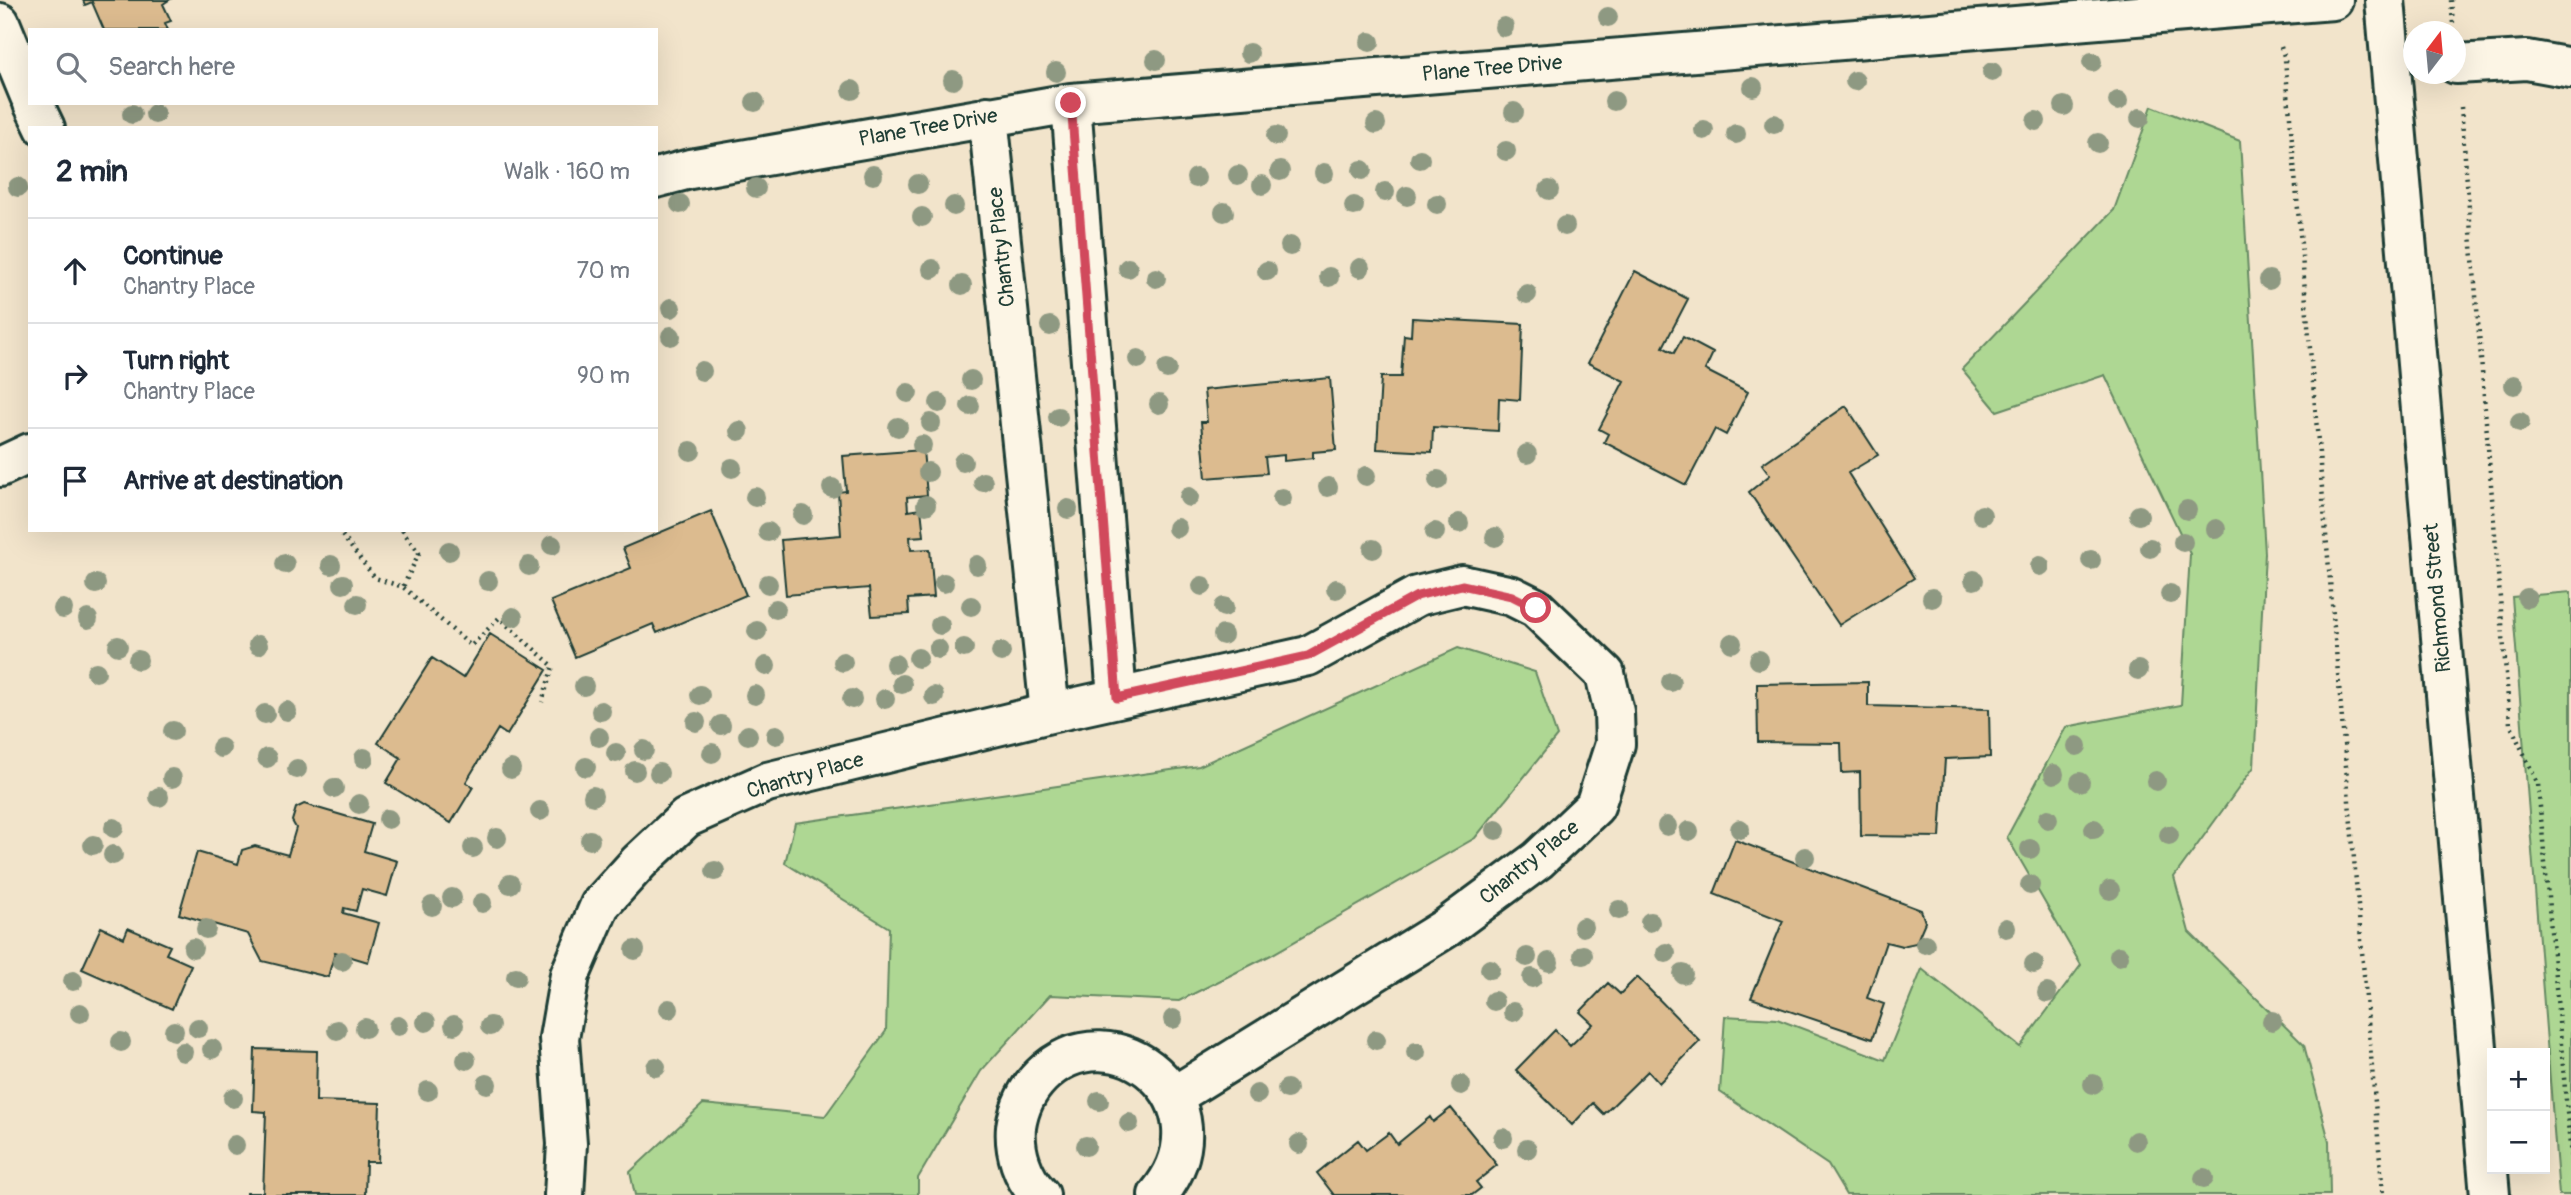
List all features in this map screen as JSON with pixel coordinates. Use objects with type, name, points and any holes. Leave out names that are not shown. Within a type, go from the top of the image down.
[{"type":"street","name":"Plane Tree Drive","points":[[658,177],[690,169],[1071,103],[2333,0]]},
{"type":"street","name":"Richmond Street","points":[[2385,0],[2402,66],[2490,1195]]},
{"type":"street","points":[[0,23],[28,91]]},
{"type":"street","points":[[2466,54],[2527,60],[2571,68]]},
{"type":"street","points":[[1071,103],[1117,698]]},
{"type":"street","points":[[34,105],[43,126]]},
{"type":"street","name":"Chantry Place","points":[[988,116],[1050,713]]},
{"type":"street","points":[[0,467],[28,454]]},
{"type":"street","name":"Chantry Place","points":[[564,1195],[567,1144],[559,1038],[570,975],[600,905],[639,862],[686,818],[766,782],[1050,713],[1308,656],[1417,596],[1462,585],[1512,596],[1536,608],[1605,674],[1614,712],[1615,744],[1595,806],[1538,860],[1446,928],[1174,1096]]},
{"type":"street","points":[[1040,1195],[1022,1169],[1015,1141],[1018,1113],[1030,1087],[1050,1067],[1076,1055],[1104,1051],[1132,1058],[1148,1068],[1174,1096],[1182,1121],[1182,1148],[1174,1172],[1158,1195]]},
{"type":"path","points":[[2451,0],[2453,21]]},
{"type":"path","points":[[2270,5],[2285,59],[2383,1195]]},
{"type":"path","points":[[2458,84],[2510,724],[2538,784],[2571,1157]]},
{"type":"path","points":[[340,532],[375,578],[403,587],[471,646],[499,618],[553,666],[542,702]]},
{"type":"path","points":[[403,532],[419,554],[403,587]]},
{"type":"green space","points":[[2152,106],[2240,141],[2265,553],[2254,767],[2174,877],[2189,932],[2304,1045],[2329,1141],[2330,1195],[1846,1195],[1828,1165],[1720,1092],[1725,1016],[1777,1019],[1885,1060],[1922,969],[2020,1047],[2081,965],[2007,837],[2066,727],[2181,705],[2190,554],[2105,375],[1997,411],[1962,369],[2114,210]]},
{"type":"green space","points":[[2571,592],[2571,1195],[2559,1195],[2550,1048],[2547,1048],[2512,597]]},
{"type":"green space","points":[[1458,648],[1535,672],[1557,736],[1475,838],[1271,955],[1179,1001],[1050,995],[981,1071],[918,1178],[918,1195],[635,1195],[630,1172],[703,1104],[825,1116],[886,1031],[889,928],[785,863],[795,823],[1199,766]]},
{"type":"building","points":[[83,0],[169,0],[163,4],[171,21],[165,23],[167,28],[103,28],[92,2],[85,5]]},
{"type":"building","points":[[1635,271],[1688,299],[1663,347],[1674,353],[1683,337],[1713,353],[1705,370],[1748,392],[1726,435],[1715,429],[1686,485],[1604,442],[1608,434],[1599,429],[1624,381],[1588,363]]},
{"type":"building","points":[[1412,318],[1523,324],[1520,400],[1499,398],[1498,431],[1433,427],[1432,452],[1377,449],[1381,377],[1401,377],[1404,335],[1411,336]]},
{"type":"building","points":[[1330,378],[1336,450],[1313,452],[1313,458],[1284,461],[1284,455],[1265,457],[1267,473],[1206,478],[1201,422],[1207,422],[1204,390]]},
{"type":"building","points":[[1846,406],[1878,455],[1848,473],[1914,578],[1839,625],[1749,492],[1770,475],[1762,464]]},
{"type":"building","points":[[923,450],[927,495],[907,497],[908,511],[921,509],[924,536],[910,537],[911,550],[930,549],[934,597],[908,599],[909,614],[872,616],[869,588],[786,595],[781,540],[841,535],[838,492],[846,491],[843,456]]},
{"type":"building","points":[[711,511],[746,595],[657,633],[653,624],[575,657],[551,601],[631,568],[623,548]]},
{"type":"building","points":[[490,634],[547,670],[507,735],[498,729],[466,782],[473,787],[451,823],[386,783],[401,758],[378,743],[432,658],[463,678]]},
{"type":"building","points":[[1868,682],[1868,706],[1989,709],[1990,757],[1945,759],[1940,837],[1861,836],[1860,772],[1842,773],[1841,743],[1758,742],[1757,684]]},
{"type":"building","points":[[304,804],[372,824],[364,851],[397,861],[387,896],[362,889],[356,911],[344,908],[343,913],[379,923],[368,962],[335,952],[328,977],[262,961],[248,934],[179,914],[197,852],[238,864],[242,850],[255,846],[288,855],[296,828],[292,821],[296,808]]},
{"type":"building","points":[[1735,840],[1921,910],[1925,922],[1916,943],[1902,946],[1886,942],[1867,998],[1884,1004],[1872,1039],[1751,998],[1783,921],[1714,894]]},
{"type":"building","points":[[101,927],[124,938],[128,928],[170,946],[166,954],[191,965],[172,1009],[82,969]]},
{"type":"building","points":[[1637,977],[1700,1041],[1659,1083],[1648,1071],[1604,1114],[1593,1103],[1572,1125],[1516,1070],[1555,1030],[1570,1046],[1593,1024],[1580,1012],[1608,983],[1620,994]]},
{"type":"building","points":[[255,1049],[317,1051],[316,1101],[380,1103],[378,1162],[366,1162],[365,1195],[246,1195],[263,1193],[266,1112],[253,1111]]},
{"type":"building","points":[[1451,1108],[1497,1165],[1476,1182],[1481,1188],[1472,1195],[1334,1195],[1317,1173],[1358,1140],[1366,1150],[1389,1133],[1397,1144],[1430,1117],[1433,1122]]},
{"type":"route","points":[[1071,103],[1117,698],[1308,656],[1417,596],[1462,585],[1512,596],[1536,608]]}]
